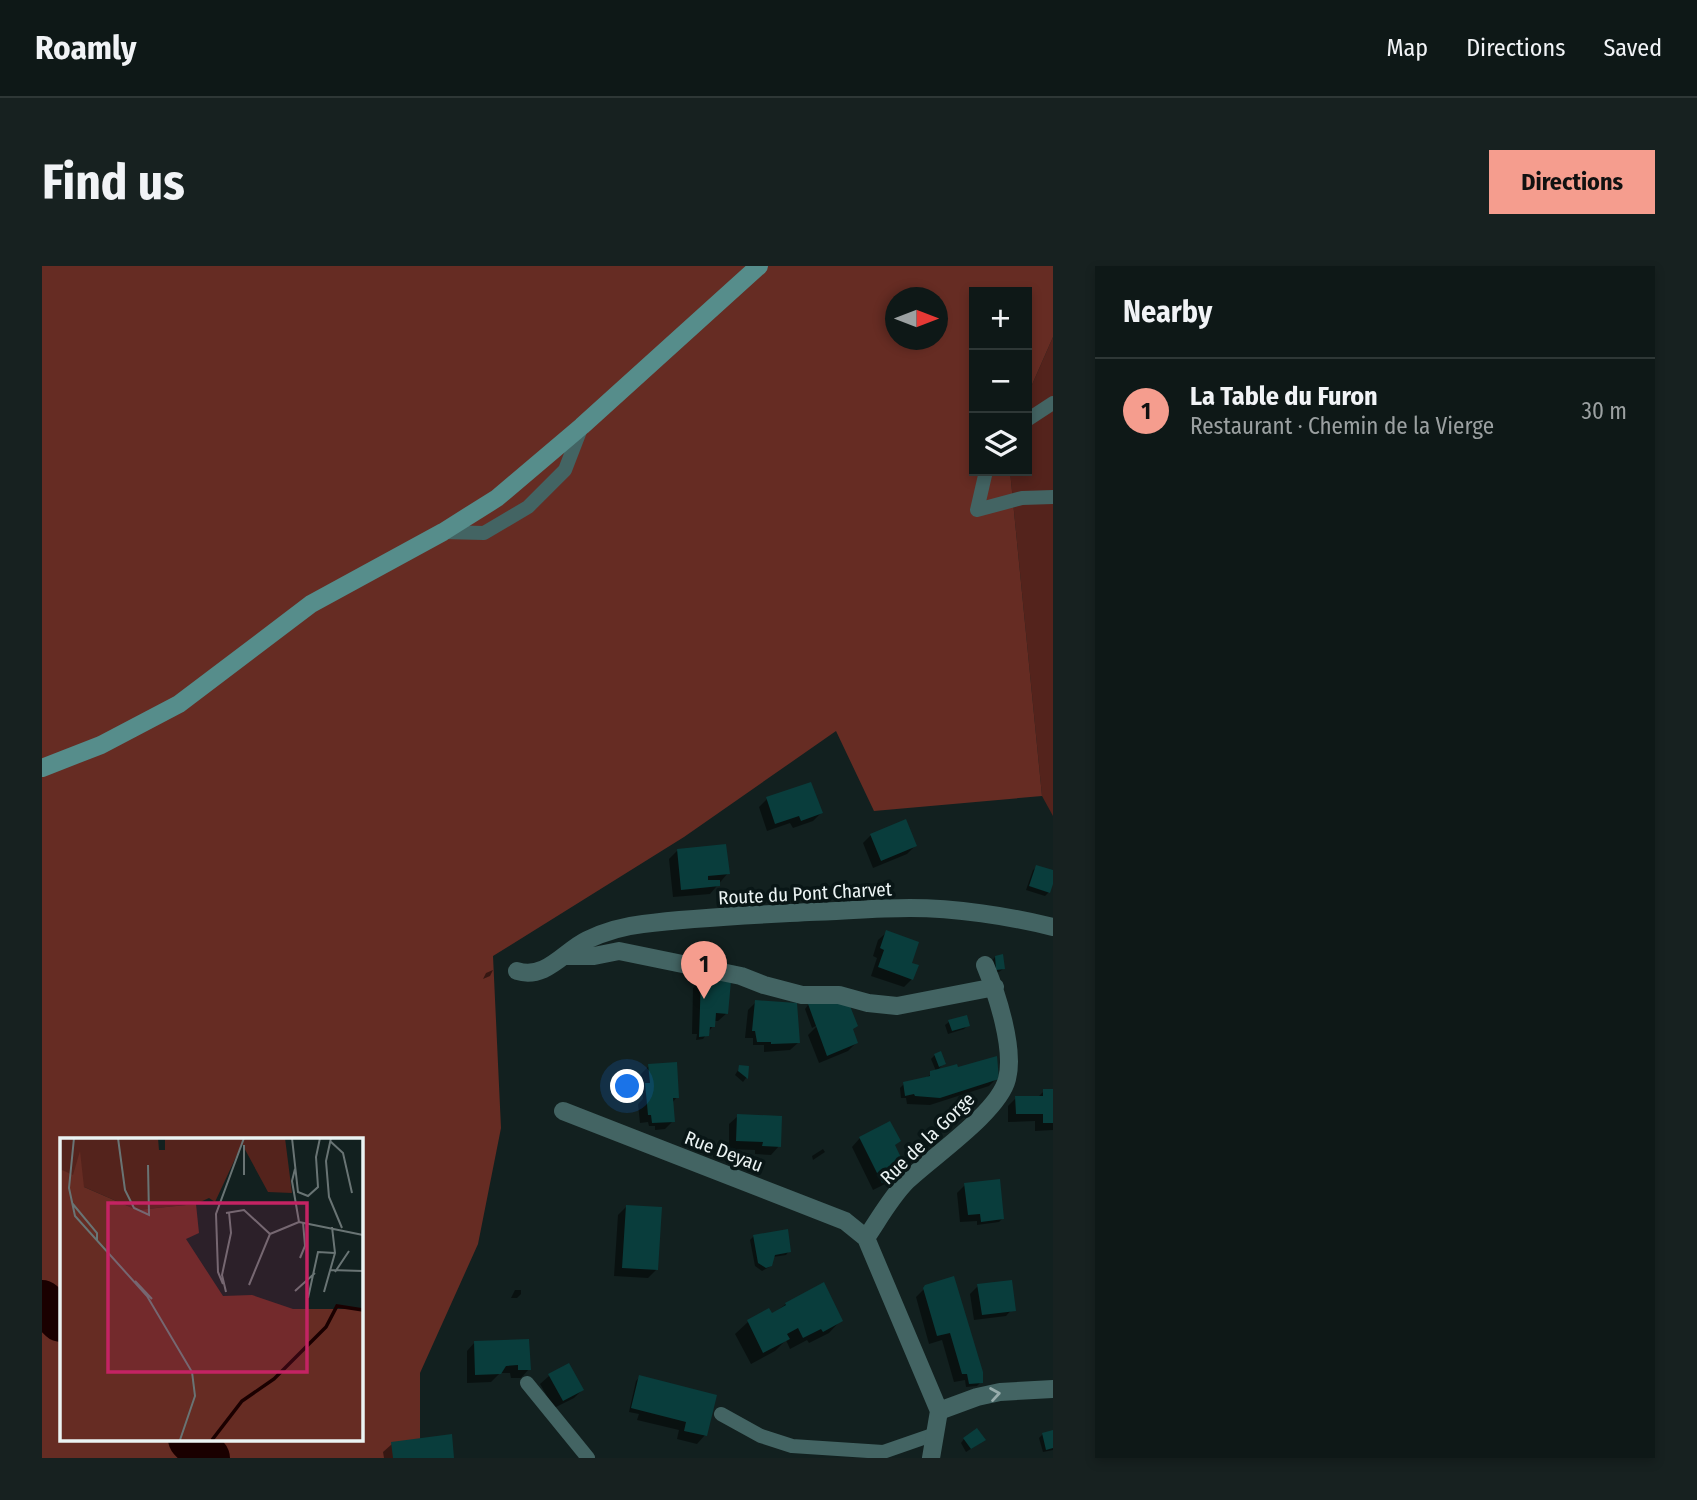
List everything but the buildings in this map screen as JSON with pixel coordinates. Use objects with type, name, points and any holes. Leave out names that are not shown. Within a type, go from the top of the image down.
[{"type":"main road","points":[[42,768],[101,745],[179,704],[311,604],[443,533],[497,498],[582,426],[760,266]]},
{"type":"street","name":"Route du Pont Charvet","points":[[517,971],[525,973],[543,970],[584,942],[640,924],[912,908],[985,914],[1053,927]]},
{"type":"street","points":[[566,956],[594,956],[619,951],[741,976],[802,995],[839,995],[868,1003],[897,1006],[995,987]]},
{"type":"street","name":"Rue de la Gorge","points":[[866,1237],[905,1183],[972,1126],[1001,1093],[1007,1080],[1009,1061],[995,987],[985,965]]},
{"type":"street","name":"Rue Deyau","points":[[563,1111],[845,1221],[866,1237]]},
{"type":"street","points":[[866,1237],[939,1411],[931,1458]]},
{"type":"street","points":[[939,1411],[1000,1392],[1053,1389]]},
{"type":"lane","points":[[1032,417],[1053,402]]},
{"type":"lane","points":[[443,533],[484,533],[528,507],[565,470],[582,426]]},
{"type":"lane","points":[[985,476],[977,510],[1022,498],[1053,497]]},
{"type":"lane","points":[[527,1383],[588,1458]]},
{"type":"lane","points":[[721,1414],[761,1436],[792,1446],[883,1452],[935,1434]]},
{"type":"shaded area","points":[[42,266],[1053,266],[1053,337],[1032,385],[1032,287],[969,287],[969,476],[1010,476],[1042,796],[874,811],[836,731],[684,837],[493,956],[501,1128],[478,1244],[420,1373],[420,1458],[42,1458]]},
{"type":"shaded area","points":[[1053,337],[1053,816],[1042,796],[1010,476],[1032,476],[1032,385]]},
{"type":"waterway","points":[[42,1302],[60,1319]]},
{"type":"waterway","points":[[191,1440],[208,1458]]},
{"type":"place","name":"La Table du Furon","points":[[704,999]]}]
